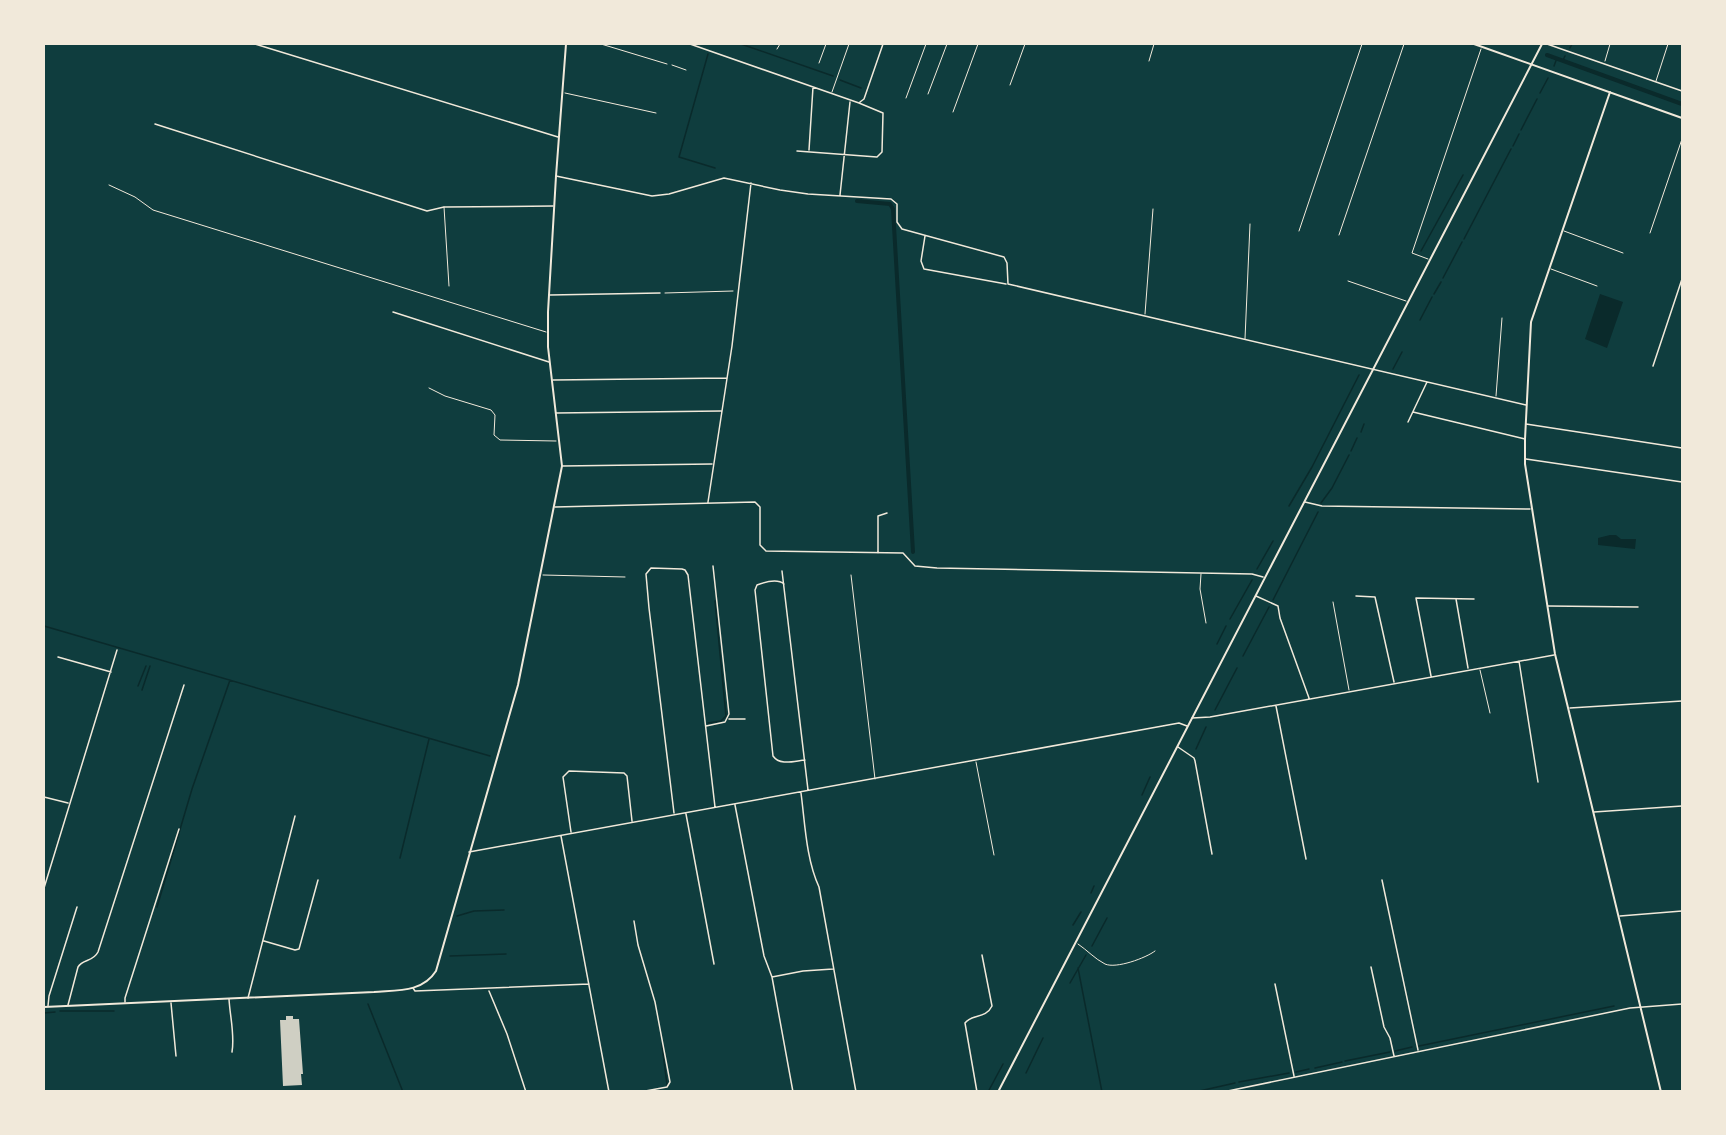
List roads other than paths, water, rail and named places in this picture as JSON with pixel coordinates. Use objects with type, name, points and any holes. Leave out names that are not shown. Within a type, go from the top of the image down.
[{"type":"street","points":[[255,44],[558,137]]},
{"type":"street","points":[[44,1007],[374,993],[413,988],[428,981],[438,965],[518,685],[562,466],[548,333],[558,137],[566,44]]},
{"type":"street","points":[[690,44],[883,113],[882,152],[877,157],[797,151]]},
{"type":"street","points":[[860,103],[864,99],[883,44]]},
{"type":"street","points":[[1474,44],[1683,118]]},
{"type":"street","points":[[998,1092],[1542,44]]},
{"type":"street","points":[[1547,44],[1683,91]]},
{"type":"street","points":[[809,151],[813,87]]},
{"type":"street","points":[[1610,92],[1532,322],[1525,459],[1555,654],[1661,1092]]},
{"type":"street","points":[[840,196],[850,100]]},
{"type":"street","points":[[155,124],[427,211],[444,207],[554,206]]},
{"type":"street","points":[[556,176],[652,196],[669,194],[724,178],[780,190],[895,201],[899,226],[907,231],[1002,255],[1007,263],[1008,284]]},
{"type":"street","points":[[708,503],[728,378],[751,183]]},
{"type":"street","points":[[925,235],[921,261],[924,269],[1008,284],[1526,405]]},
{"type":"street","points":[[1653,366],[1683,279]]},
{"type":"street","points":[[549,295],[660,293]]},
{"type":"street","points":[[393,312],[550,362]]},
{"type":"street","points":[[553,380],[728,378]]},
{"type":"street","points":[[1408,422],[1428,381]]},
{"type":"street","points":[[556,413],[722,411]]},
{"type":"street","points":[[1413,412],[1525,439]]},
{"type":"street","points":[[1526,424],[1683,448]]},
{"type":"street","points":[[1525,459],[1683,482]]},
{"type":"street","points":[[562,466],[713,464]]},
{"type":"street","points":[[553,507],[755,502],[758,505],[760,545],[766,551],[903,553],[915,566],[926,567],[1201,572],[1252,574],[1264,578]]},
{"type":"street","points":[[1304,502],[1322,506],[1532,509]]},
{"type":"street","points":[[878,553],[878,516],[887,513]]},
{"type":"street","points":[[713,566],[728,719]]},
{"type":"street","points":[[674,814],[646,574],[651,568],[686,570],[688,575],[715,807]]},
{"type":"street","points":[[782,571],[808,790]]},
{"type":"street","points":[[784,584],[778,581],[765,582],[757,585],[755,590],[773,756],[782,762],[805,760]]},
{"type":"street","points":[[1256,595],[1278,606],[1280,618],[1309,699]]},
{"type":"street","points":[[1356,596],[1376,597],[1394,683]]},
{"type":"street","points":[[1431,676],[1416,598],[1474,599]]},
{"type":"street","points":[[1456,598],[1469,670]]},
{"type":"street","points":[[1547,606],[1638,608]]},
{"type":"street","points":[[44,888],[117,650]]},
{"type":"street","points":[[1192,718],[1209,717],[1555,654]]},
{"type":"street","points":[[57,657],[111,672]]},
{"type":"street","points":[[1519,660],[1538,782]]},
{"type":"street","points":[[68,1006],[78,967],[92,960],[98,952],[184,685]]},
{"type":"street","points":[[1568,708],[1683,701]]},
{"type":"street","points":[[1275,705],[1306,860]]},
{"type":"street","points":[[706,726],[722,723],[728,719],[745,719]]},
{"type":"street","points":[[469,852],[1179,723],[1188,726]]},
{"type":"street","points":[[1177,747],[1196,761],[1212,854]]},
{"type":"street","points":[[572,833],[563,777],[569,771],[624,773],[627,776],[632,822]]},
{"type":"street","points":[[800,792],[856,1092]]},
{"type":"street","points":[[44,797],[69,804]]},
{"type":"street","points":[[735,804],[764,956],[772,977],[793,1092]]},
{"type":"street","points":[[1594,812],[1683,806]]},
{"type":"street","points":[[686,814],[714,964]]},
{"type":"street","points":[[248,998],[295,816]]},
{"type":"street","points":[[125,1004],[140,947],[179,829]]},
{"type":"street","points":[[561,836],[609,1092]]},
{"type":"street","points":[[263,941],[295,950],[299,949],[318,880]]},
{"type":"street","points":[[1382,880],[1418,1051]]},
{"type":"street","points":[[48,1007],[49,996],[77,907]]},
{"type":"street","points":[[1620,916],[1683,911]]},
{"type":"street","points":[[634,921],[638,945],[655,1002],[670,1082],[667,1087],[640,1092]]},
{"type":"street","points":[[977,1092],[965,1023],[969,1019],[986,1014],[992,1006],[982,955]]},
{"type":"street","points":[[1371,967],[1384,1027],[1390,1038],[1394,1056]]},
{"type":"street","points":[[772,977],[802,971],[834,969]]},
{"type":"street","points":[[413,988],[415,991],[590,984]]},
{"type":"street","points":[[1275,984],[1294,1077]]},
{"type":"street","points":[[489,989],[526,1092]]},
{"type":"street","points":[[229,999],[234,1038],[232,1052]]},
{"type":"street","points":[[171,1002],[176,1056]]},
{"type":"street","points":[[1223,1092],[1639,1007],[1683,1004]]},
{"type":"lane","points":[[601,44],[667,64]]},
{"type":"lane","points":[[777,49],[780,44]]},
{"type":"lane","points":[[819,63],[826,44]]},
{"type":"lane","points":[[831,93],[849,44]]},
{"type":"lane","points":[[906,98],[926,44]]},
{"type":"lane","points":[[928,94],[946,44]]},
{"type":"lane","points":[[953,112],[978,44]]},
{"type":"lane","points":[[1010,84],[1025,44]]},
{"type":"lane","points":[[1149,61],[1154,44]]},
{"type":"lane","points":[[1299,231],[1362,44]]},
{"type":"lane","points":[[1339,234],[1404,44]]},
{"type":"lane","points":[[1604,63],[1611,44]]},
{"type":"lane","points":[[1656,81],[1668,44]]},
{"type":"lane","points":[[1430,260],[1412,253],[1482,46]]},
{"type":"lane","points":[[562,92],[656,113]]},
{"type":"lane","points":[[1650,233],[1683,139]]},
{"type":"lane","points":[[109,185],[135,197],[153,210],[548,333]]},
{"type":"lane","points":[[444,207],[449,286]]},
{"type":"lane","points":[[1145,316],[1153,209]]},
{"type":"lane","points":[[1245,339],[1250,224]]},
{"type":"lane","points":[[1562,230],[1623,253]]},
{"type":"lane","points":[[1550,268],[1597,286]]},
{"type":"lane","points":[[1348,281],[1408,302]]},
{"type":"lane","points":[[1496,397],[1502,318]]},
{"type":"lane","points":[[429,388],[445,396],[491,410],[495,415],[494,435],[496,438],[560,441]]},
{"type":"lane","points":[[1201,572],[1200,589],[1206,623]]},
{"type":"lane","points":[[539,575],[625,577]]},
{"type":"lane","points":[[851,575],[875,779]]},
{"type":"lane","points":[[1333,602],[1350,692]]},
{"type":"lane","points":[[1479,668],[1490,713]]},
{"type":"lane","points":[[976,760],[994,855]]},
{"type":"lane","points":[[1076,943],[1102,963],[1110,966],[1141,960],[1155,951]]},
{"type":"water","points":[[1600,294],[1623,302],[1607,348],[1585,339]]},
{"type":"water","points":[[1616,535],[1621,539],[1636,539],[1635,549],[1598,545],[1598,538]]},
{"type":"waterway","points":[[741,44],[833,76]]},
{"type":"waterway","points":[[1570,48],[1572,44]]},
{"type":"waterway","points":[[708,54],[679,157],[715,168]]},
{"type":"waterway","points":[[1547,55],[1682,104]]},
{"type":"waterway","points":[[1563,60],[1565,56]]},
{"type":"waterway","points":[[1554,66],[1557,58]]},
{"type":"waterway","points":[[1540,93],[1548,78]]},
{"type":"waterway","points":[[840,80],[861,88]]},
{"type":"waterway","points":[[1521,130],[1537,99]]},
{"type":"waterway","points":[[1513,146],[1519,134]]},
{"type":"waterway","points":[[1464,239],[1511,149]]},
{"type":"waterway","points":[[1421,251],[1463,175]]},
{"type":"waterway","points":[[857,201],[890,204],[893,209],[913,552]]},
{"type":"waterway","points":[[1443,278],[1462,242]]},
{"type":"waterway","points":[[1434,294],[1441,282]]},
{"type":"waterway","points":[[1420,320],[1432,297]]},
{"type":"waterway","points":[[1393,369],[1402,352]]},
{"type":"waterway","points":[[1289,506],[1312,467],[1359,375]]},
{"type":"waterway","points":[[1361,432],[1364,424]]},
{"type":"waterway","points":[[1351,451],[1357,438]]},
{"type":"waterway","points":[[1321,503],[1332,488],[1349,455]]},
{"type":"waterway","points":[[1273,600],[1318,512]]},
{"type":"waterway","points":[[1257,569],[1273,541]]},
{"type":"waterway","points":[[1230,619],[1252,580]]},
{"type":"waterway","points":[[708,723],[721,721],[726,716],[715,601]]},
{"type":"waterway","points":[[1243,656],[1269,607]]},
{"type":"waterway","points":[[44,626],[490,756]]},
{"type":"waterway","points":[[1217,644],[1226,626]]},
{"type":"waterway","points":[[138,686],[146,666]]},
{"type":"waterway","points":[[142,690],[150,666]]},
{"type":"waterway","points":[[1215,710],[1237,668]]},
{"type":"waterway","points":[[157,907],[192,789],[230,680]]},
{"type":"waterway","points":[[1196,749],[1206,727]]},
{"type":"waterway","points":[[400,858],[429,739]]},
{"type":"waterway","points":[[1142,795],[1150,777]]},
{"type":"waterway","points":[[1091,893],[1094,886]]},
{"type":"waterway","points":[[457,916],[474,911],[504,910]]},
{"type":"waterway","points":[[1073,925],[1081,912]]},
{"type":"waterway","points":[[1092,946],[1107,918]]},
{"type":"waterway","points":[[450,956],[506,954]]},
{"type":"waterway","points":[[1070,983],[1086,955]]},
{"type":"waterway","points":[[1078,968],[1102,1092]]},
{"type":"waterway","points":[[368,1004],[403,1092]]},
{"type":"waterway","points":[[1419,1046],[1614,1006]]},
{"type":"waterway","points":[[60,1011],[114,1011]]},
{"type":"waterway","points":[[44,1013],[55,1012]]},
{"type":"waterway","points":[[1026,1073],[1043,1038]]},
{"type":"waterway","points":[[662,1045],[667,1085]]},
{"type":"waterway","points":[[1395,1051],[1412,1047]]},
{"type":"waterway","points":[[1345,1061],[1390,1052]]},
{"type":"waterway","points":[[1315,1068],[1342,1062]]},
{"type":"waterway","points":[[988,1092],[1003,1064]]},
{"type":"waterway","points":[[1296,1072],[1309,1069]]},
{"type":"waterway","points":[[1239,1082],[1289,1073]]},
{"type":"waterway","points":[[1195,1092],[1235,1083]]}]
